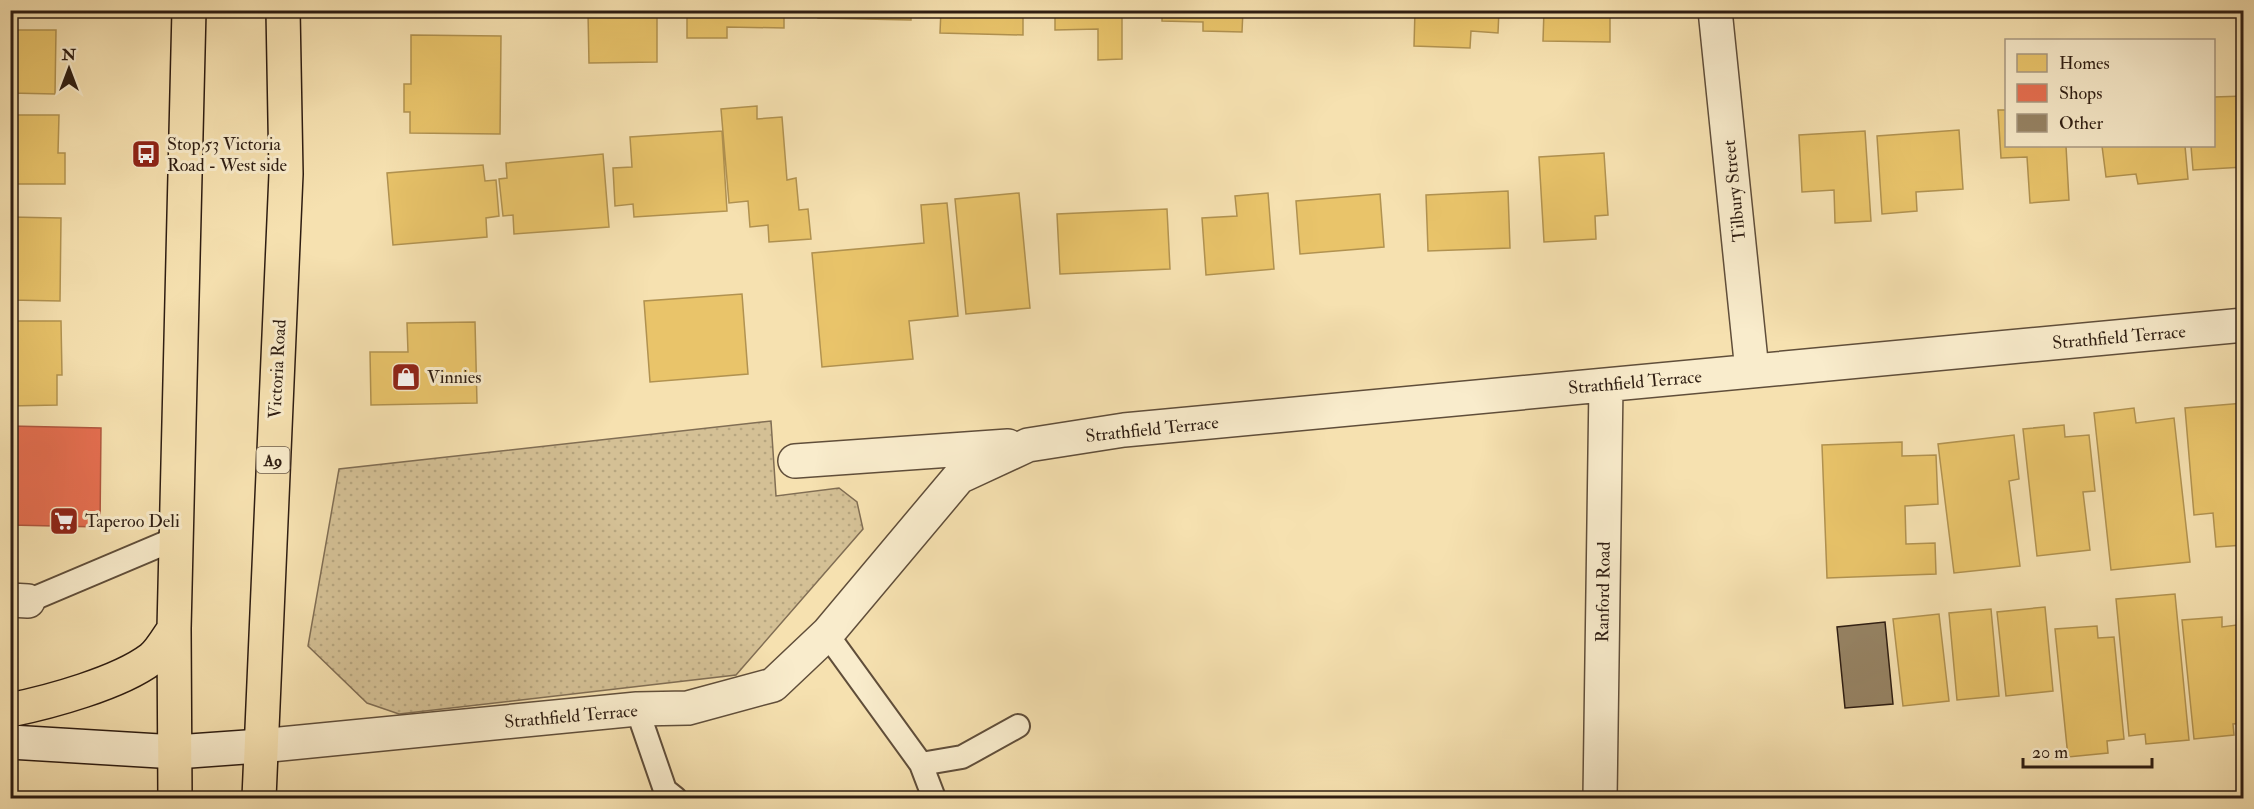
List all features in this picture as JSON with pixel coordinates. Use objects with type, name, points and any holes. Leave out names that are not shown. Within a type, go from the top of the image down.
[{"type":"highway","points":[[175,798],[174,629],[189,10]]},
{"type":"highway","name":"Victoria Road","points":[[259,798],[286,174],[283,10]]},
{"type":"highway","points":[[10,710],[35,705],[131,671],[153,657],[174,629]]},
{"type":"street","name":"Tilbury Street","points":[[1716,10],[1752,371]]},
{"type":"street","name":"Strathfield Terrace","points":[[795,461],[1028,445],[1124,430],[2244,325]]},
{"type":"street","name":"Ranford Road","points":[[1600,798],[1606,385]]},
{"type":"street","name":"Strathfield Terrace","points":[[10,742],[176,752],[260,746],[637,709],[688,708],[773,686],[826,633],[959,477],[1028,445]]},
{"type":"lane","points":[[19,601],[177,538]]},
{"type":"lane","points":[[826,633],[921,765],[934,798]]},
{"type":"lane","points":[[637,709],[665,790],[675,798]]},
{"type":"lane","points":[[921,765],[962,757],[1018,726]]},
{"type":"shaded area","points":[[771,421],[776,496],[839,488],[857,502],[863,529],[736,675],[399,714],[367,703],[308,646],[339,469]]},
{"type":"building: Homes","points":[[599,10],[645,10],[645,13],[657,13],[657,62],[589,63],[588,13],[599,13]]},
{"type":"building: Homes","points":[[687,10],[784,10],[784,28],[727,27],[727,38],[687,38]]},
{"type":"building: Homes","points":[[818,10],[911,10],[911,20],[818,18]]},
{"type":"building: Homes","points":[[941,10],[1023,10],[1023,35],[940,33]]},
{"type":"building: Homes","points":[[1055,10],[1122,10],[1122,59],[1098,60],[1098,29],[1055,30]]},
{"type":"building: Homes","points":[[1162,10],[1243,10],[1242,32],[1203,31],[1203,22],[1162,21]]},
{"type":"building: Homes","points":[[1415,10],[1499,10],[1498,33],[1471,31],[1470,48],[1414,46]]},
{"type":"building: Homes","points":[[1544,10],[1610,10],[1610,42],[1543,41]]},
{"type":"building: Homes","points":[[10,30],[56,30],[55,94],[10,93]]},
{"type":"building: Homes","points":[[411,35],[501,36],[500,134],[410,133],[410,112],[404,112],[404,84],[411,84]]},
{"type":"building: Homes","points":[[2244,96],[2244,167],[2193,170],[2191,147],[2215,147],[2215,97]]},
{"type":"building: Homes","points":[[757,106],[757,119],[782,117],[787,180],[796,178],[799,210],[808,209],[811,239],[769,242],[768,225],[750,227],[748,201],[729,203],[721,109]]},
{"type":"building: Homes","points":[[1998,110],[2005,110],[2005,147],[2066,147],[2069,200],[2030,203],[2027,157],[2001,158]]},
{"type":"building: Homes","points":[[10,115],[59,115],[58,153],[65,153],[65,184],[10,184]]},
{"type":"building: Homes","points":[[1959,130],[1963,189],[1916,192],[1917,211],[1882,214],[1877,136]]},
{"type":"building: Homes","points":[[722,131],[727,211],[634,217],[633,204],[615,206],[613,168],[632,167],[630,137]]},
{"type":"building: Homes","points":[[1865,131],[1871,221],[1835,223],[1834,190],[1802,192],[1799,135]]},
{"type":"building: Homes","points":[[2102,147],[2185,147],[2188,179],[2138,184],[2136,174],[2106,177]]},
{"type":"building: Homes","points":[[1604,153],[1608,215],[1595,216],[1596,239],[1544,242],[1539,157]]},
{"type":"building: Homes","points":[[603,154],[609,227],[514,234],[513,215],[503,216],[499,179],[507,178],[506,163]]},
{"type":"building: Homes","points":[[483,165],[485,181],[496,180],[499,216],[486,218],[487,237],[393,245],[387,173]]},
{"type":"building: Homes","points":[[1508,191],[1510,248],[1428,251],[1426,195]]},
{"type":"building: Homes","points":[[1019,193],[1030,308],[966,314],[955,199]]},
{"type":"building: Homes","points":[[1268,193],[1274,269],[1206,275],[1202,218],[1237,216],[1235,196]]},
{"type":"building: Homes","points":[[1380,194],[1384,247],[1300,254],[1296,201]]},
{"type":"building: Homes","points":[[947,203],[958,316],[909,321],[913,359],[822,367],[812,253],[924,243],[921,205]]},
{"type":"building: Homes","points":[[1167,209],[1170,269],[1060,274],[1057,214]]},
{"type":"building: Homes","points":[[10,217],[61,218],[60,301],[10,300]]},
{"type":"building: Homes","points":[[742,294],[748,374],[650,382],[644,301]]},
{"type":"building: Homes","points":[[10,321],[61,321],[62,375],[57,375],[57,405],[10,406]]},
{"type":"building: Homes","points":[[475,322],[477,403],[371,405],[370,352],[408,352],[407,323]]},
{"type":"building: Homes","points":[[2244,403],[2244,545],[2216,547],[2213,513],[2194,515],[2185,408]]},
{"type":"building: Homes","points":[[2134,408],[2136,423],[2174,418],[2190,562],[2111,570],[2094,413]]},
{"type":"building: Homes","points":[[2064,425],[2065,437],[2089,435],[2095,491],[2083,492],[2090,550],[2037,556],[2023,429]]},
{"type":"building: Homes","points":[[2014,435],[2019,479],[2009,481],[2020,566],[1954,573],[1938,444]]},
{"type":"building: Homes","points":[[1902,442],[1902,456],[1936,455],[1938,504],[1905,506],[1906,544],[1935,543],[1936,574],[1827,578],[1822,445]]},
{"type":"building: Homes","points":[[2175,594],[2189,740],[2146,744],[2145,734],[2129,736],[2116,599]]},
{"type":"building: Homes","points":[[2045,607],[2053,691],[2006,696],[1997,612]]},
{"type":"building: Homes","points":[[1991,609],[1999,696],[1957,700],[1949,613]]},
{"type":"building: Homes","points":[[1939,614],[1949,701],[1903,706],[1893,619]]},
{"type":"building: Homes","points":[[2222,617],[2222,627],[2244,624],[2244,723],[2233,724],[2234,735],[2194,739],[2182,620]]},
{"type":"building: Homes","points":[[2097,626],[2098,638],[2114,637],[2124,739],[2107,741],[2108,753],[2068,757],[2055,629]]},
{"type":"building: Homes","points":[[1858,792],[1938,793],[1938,798],[1858,798]]},
{"type":"building: Shops","points":[[10,426],[101,428],[100,527],[10,525]]},
{"type":"building: Other","points":[[1885,622],[1893,704],[1845,708],[1837,627]]},
{"type":"place","name":"Stop 53 Victoria Road - West side","points":[[146,154]]},
{"type":"place","name":"Vinnies","points":[[406,377]]},
{"type":"place","name":"Taperoo Deli","points":[[64,521]]}]
